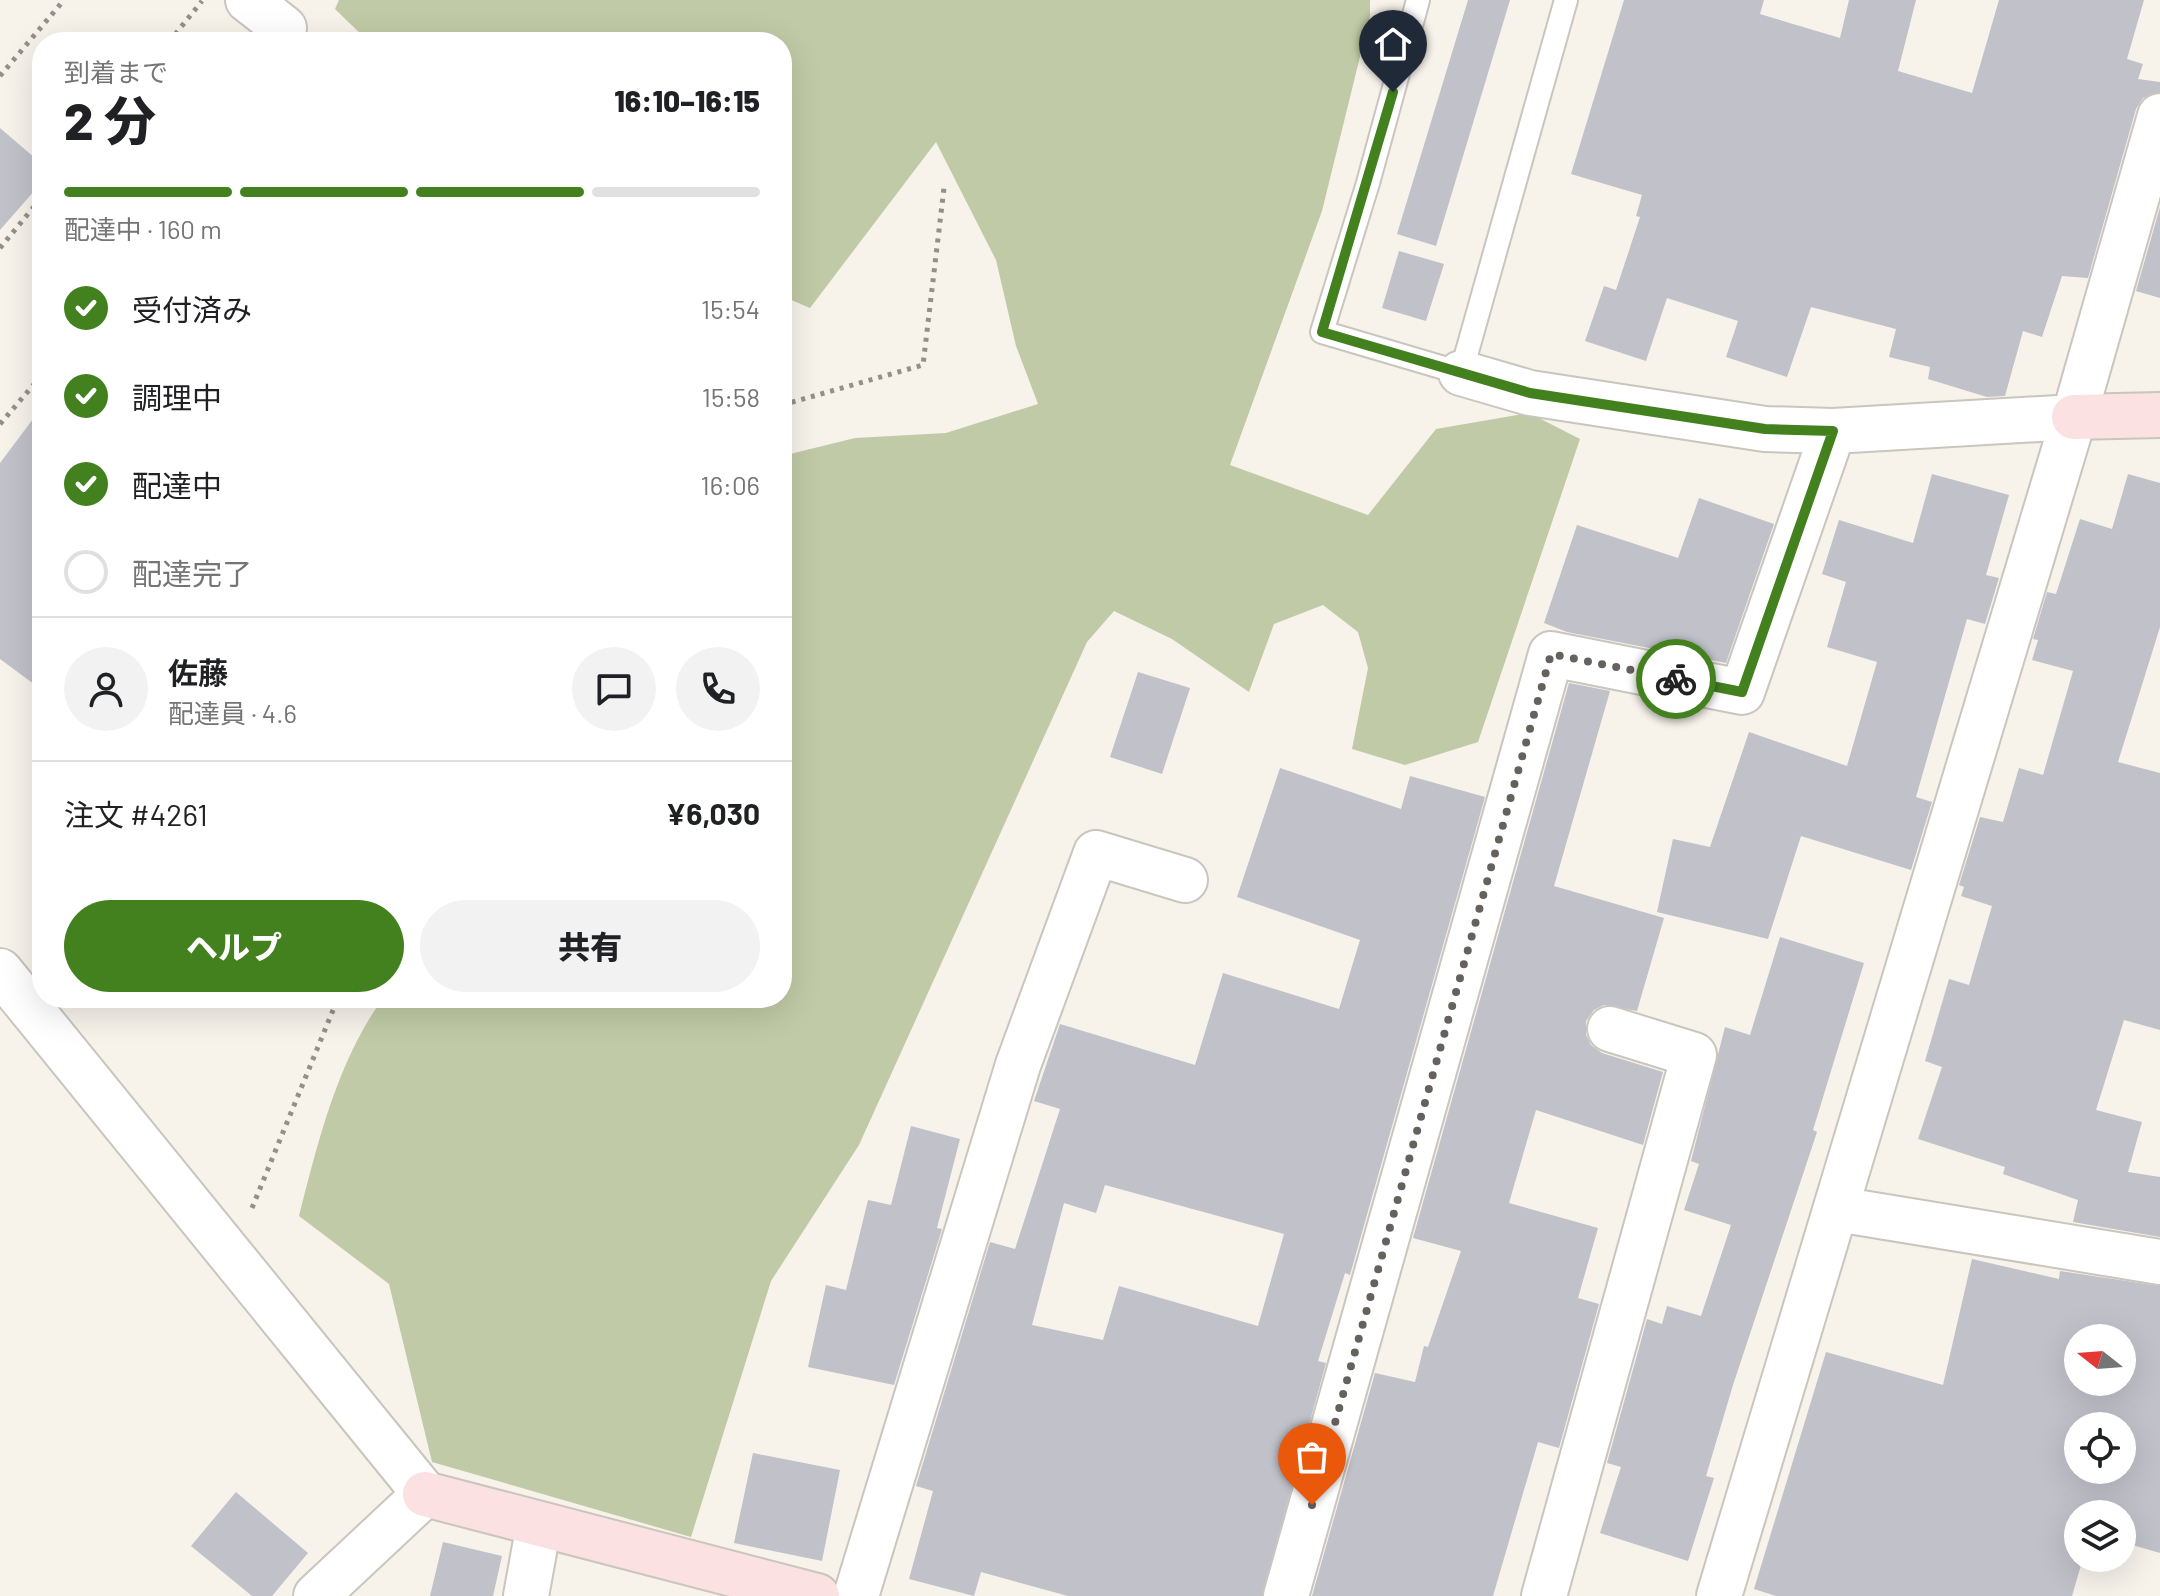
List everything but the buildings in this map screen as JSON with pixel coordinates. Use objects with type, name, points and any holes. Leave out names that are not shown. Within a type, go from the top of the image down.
[{"type":"street","points":[[248,0],[284,28]]},
{"type":"street","points":[[1719,1596],[2074,417],[2160,116]]},
{"type":"street","points":[[1461,373],[1530,393],[1765,429],[1833,431],[2160,415]]},
{"type":"street","points":[[1286,1596],[1551,654],[1742,692],[1833,431]]},
{"type":"street","points":[[856,1596],[1018,1065],[1096,853],[1185,880]]},
{"type":"street","points":[[0,971],[425,1494],[817,1596]]},
{"type":"street","points":[[1544,1596],[1694,1055],[1610,1029]]},
{"type":"street","points":[[1837,1209],[2160,1262]]},
{"type":"street","points":[[316,1596],[425,1494]]},
{"type":"street","points":[[526,1596],[539,1524]]},
{"type":"lane","points":[[1418,0],[1368,183],[1322,332],[1461,373],[1566,0]]},
{"type":"path","points":[[37,32],[64,0]]},
{"type":"path","points":[[177,32],[203,0]]},
{"type":"path","points":[[0,76],[32,38]]},
{"type":"path","points":[[792,402],[923,365],[944,188]]},
{"type":"path","points":[[0,248],[32,209]]},
{"type":"path","points":[[0,424],[32,387]]},
{"type":"path","points":[[232,1258],[334,1008]]},
{"type":"green space","points":[[339,0],[1370,0],[1370,16],[1322,211],[1230,465],[1368,515],[1436,429],[1529,413],[1580,439],[1478,742],[1405,765],[1352,749],[1368,668],[1358,632],[1323,605],[1274,624],[1249,692],[1172,639],[1114,611],[1087,642],[859,1145],[771,1281],[691,1537],[432,1462],[389,1284],[299,1216],[322,1131],[341,1076],[377,1008],[792,1008],[792,454],[855,438],[946,433],[1038,404],[1016,346],[996,260],[936,142],[810,308],[792,300],[792,32],[359,32],[335,9]]},
{"type":"way so far","points":[[1312,1505],[1551,654],[1676,679]]},
{"type":"route","points":[[1393,92],[1322,332],[1530,393],[1765,429],[1833,431],[1742,692],[1676,679]]}]
